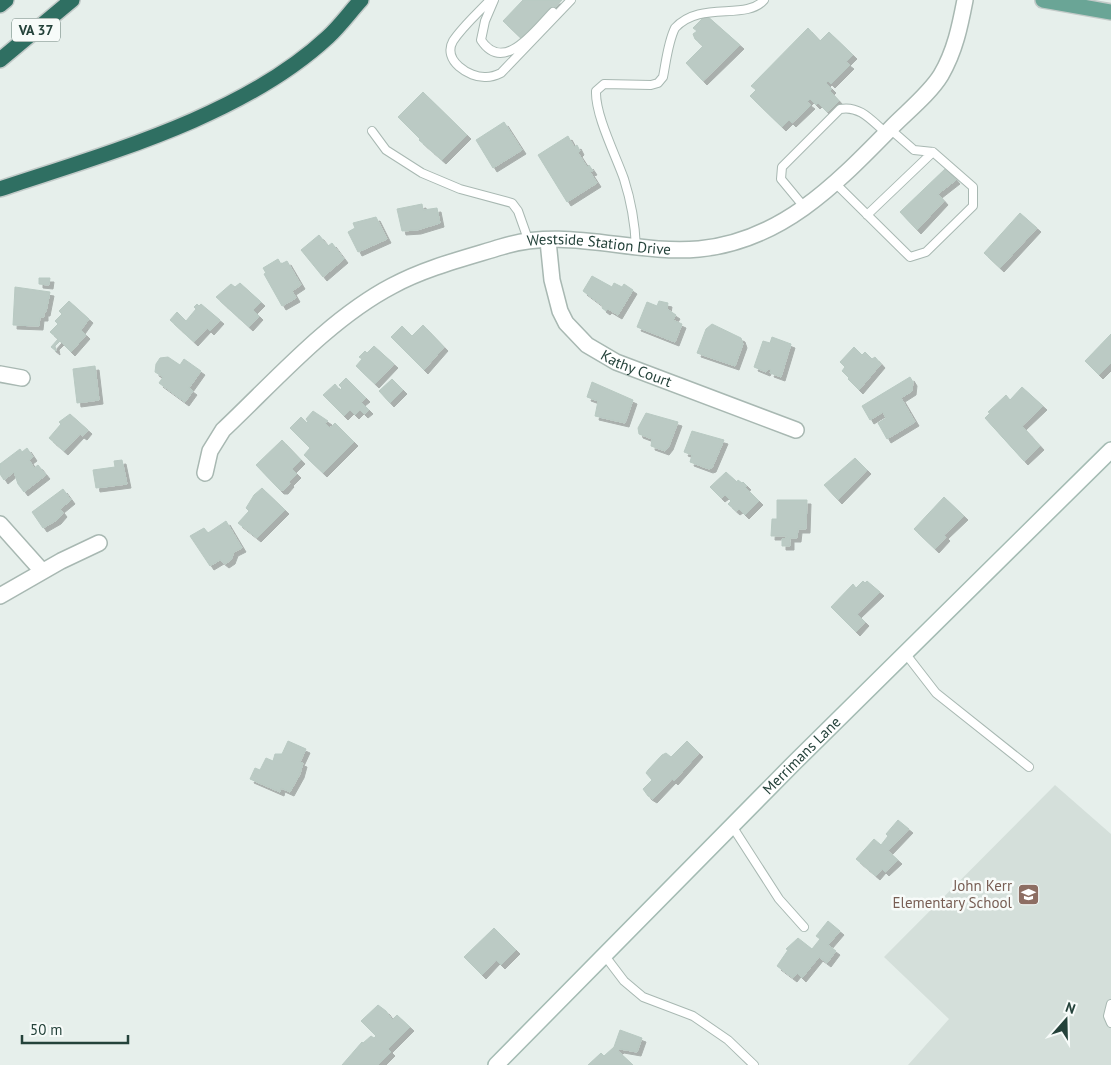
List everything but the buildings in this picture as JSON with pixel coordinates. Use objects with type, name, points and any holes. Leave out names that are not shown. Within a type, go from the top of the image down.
[{"type":"highway","name":"VA 37","points":[[0,5],[6,0]]},
{"type":"highway","name":"VA 37","points":[[0,60],[72,0]]},
{"type":"highway","points":[[0,189],[162,133],[232,101],[305,55],[328,36],[361,0]]},
{"type":"main road","points":[[1044,0],[1111,12]]},
{"type":"street","name":"Westside Station Drive","points":[[205,473],[210,451],[223,430],[344,316],[393,285],[504,246],[529,242],[601,241],[668,250],[700,249],[731,244],[771,229],[805,208],[835,183],[940,77],[954,49],[965,0]]},
{"type":"street","name":"Kathy Court","points":[[548,241],[552,280],[560,311],[566,323],[587,345],[616,362],[796,430]]},
{"type":"street","points":[[0,374],[22,378]]},
{"type":"street","name":"Merrimans Lane","points":[[496,1065],[732,826],[1111,450]]},
{"type":"street","points":[[0,524],[42,571]]},
{"type":"street","points":[[0,596],[42,571],[99,542]]},
{"type":"lane","points":[[490,0],[452,42],[450,52],[453,61],[464,71],[487,78],[502,73],[571,0]]},
{"type":"lane","points":[[494,0],[485,21],[481,40],[486,47],[496,52],[506,53],[520,46],[563,1],[567,0]]},
{"type":"lane","points":[[636,247],[633,214],[624,180],[605,128],[596,91],[604,84],[651,85],[658,82],[662,77],[675,29],[695,8],[710,4],[754,6],[764,0]]},
{"type":"lane","points":[[805,208],[781,179],[782,167],[840,109],[849,107],[867,116],[914,150],[933,152],[973,187],[972,206],[926,252],[910,257],[835,183]]},
{"type":"lane","points":[[372,131],[386,150],[422,173],[460,189],[512,203],[518,211],[529,242]]},
{"type":"lane","points":[[867,215],[933,152]]},
{"type":"lane","points":[[906,653],[936,693],[1029,767]]},
{"type":"lane","points":[[732,826],[779,899],[804,927]]},
{"type":"lane","points":[[604,956],[624,981],[643,997],[693,1016],[728,1040],[754,1065]]},
{"type":"lane","points":[[1111,1004],[1108,1016],[1111,1023]]},
{"type":"shaded area","name":"John Kerr Elementary School","points":[[1055,785],[1111,834],[1111,1065],[908,1065],[949,1019],[884,957]]},
{"type":"place","name":"John Kerr Elementary School","points":[[1028,895]]}]
